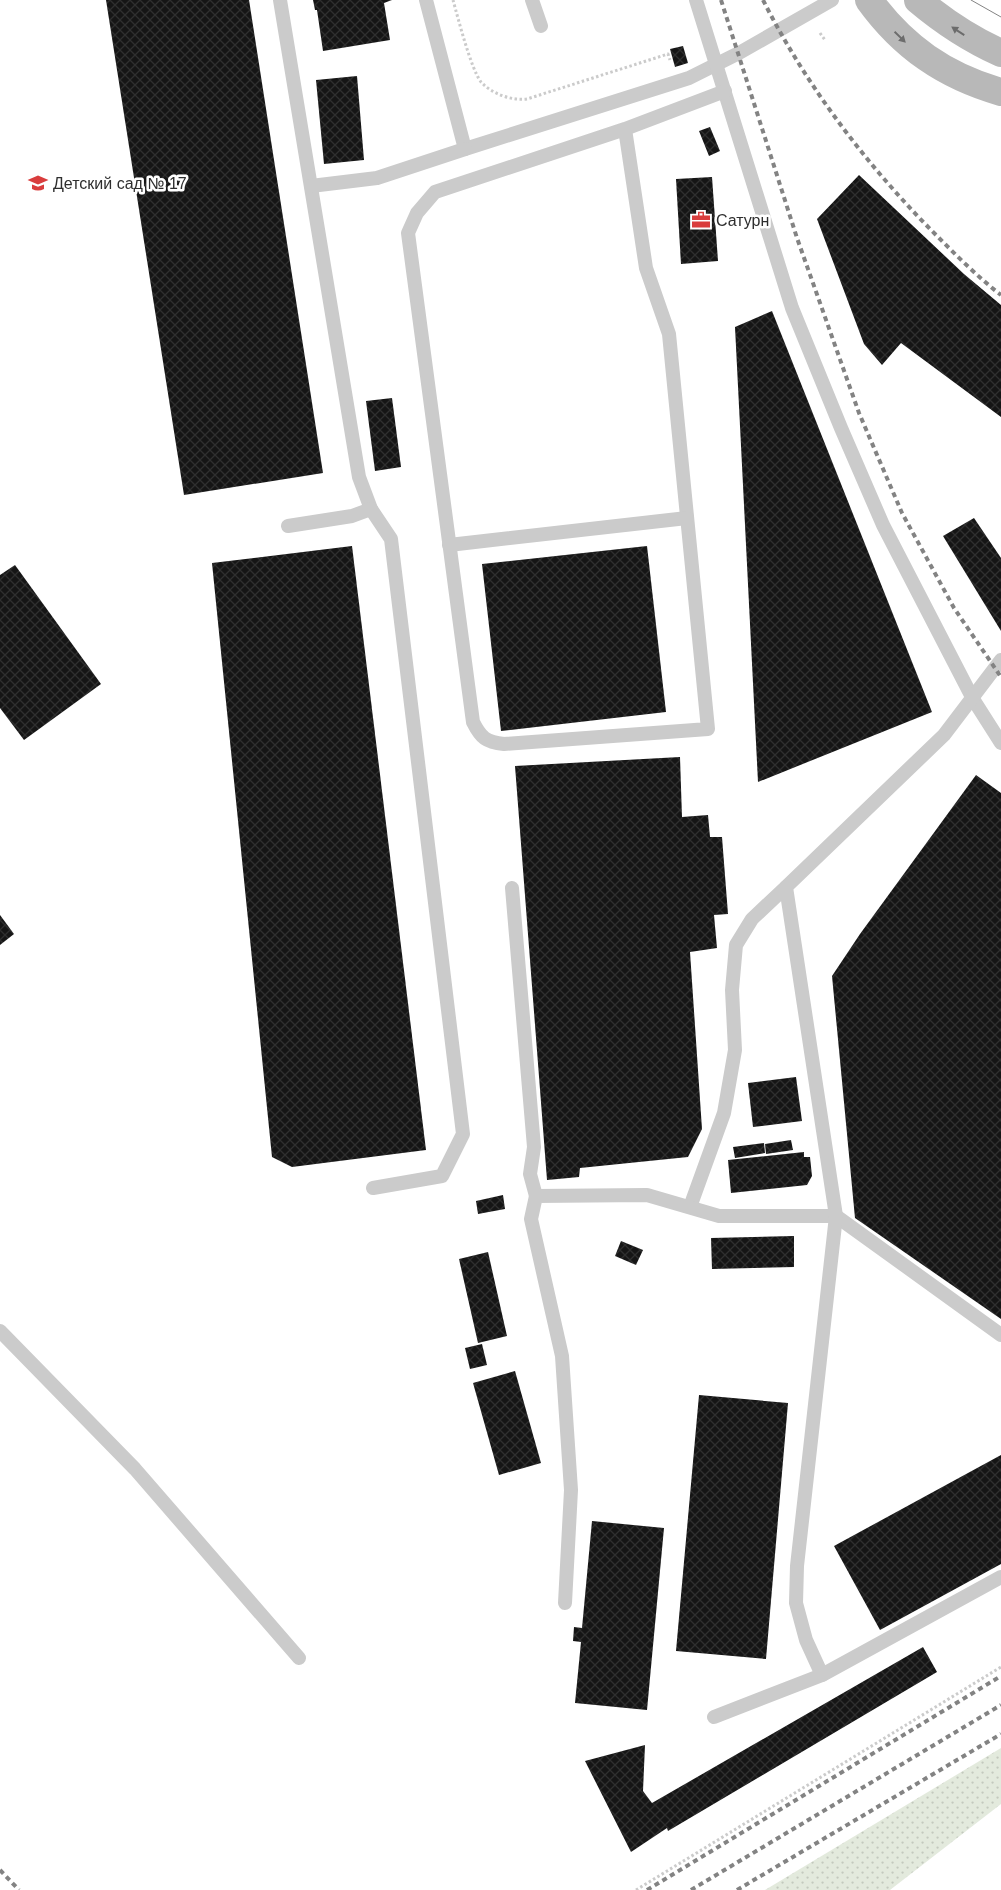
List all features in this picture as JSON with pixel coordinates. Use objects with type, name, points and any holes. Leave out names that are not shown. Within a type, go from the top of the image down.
[{"type":"main road","points":[[869,0],[884,20],[905,42],[923,56],[967,80],[1001,92]]},
{"type":"main road","points":[[918,0],[960,32],[1001,53]]},
{"type":"lane","points":[[280,0],[360,477],[371,509],[391,539],[463,1134],[442,1176],[373,1188]]},
{"type":"lane","points":[[426,0],[465,150]]},
{"type":"lane","points":[[532,0],[541,26]]},
{"type":"lane","points":[[696,0],[726,91],[792,308],[883,525],[973,699],[1001,743]]},
{"type":"lane","points":[[312,186],[377,178],[689,78],[832,0]]},
{"type":"lane","points":[[625,129],[646,268],[669,334],[708,729],[504,744],[492,743],[480,735],[473,722],[408,233],[417,213],[435,192],[625,129],[726,91]]},
{"type":"lane","points":[[288,526],[352,516],[371,509]]},
{"type":"lane","points":[[449,545],[687,518]]},
{"type":"lane","points":[[690,1207],[724,1113],[735,1050],[732,990],[736,945],[752,919],[944,735],[1001,660]]},
{"type":"lane","points":[[786,886],[836,1216],[796,1566],[796,1603],[806,1640],[822,1675]]},
{"type":"lane","points":[[512,888],[534,1147],[530,1174],[536,1196],[531,1219],[562,1356],[565,1394],[571,1490],[565,1602]]},
{"type":"lane","points":[[536,1196],[648,1195],[719,1216],[836,1216],[1001,1335]]},
{"type":"lane","points":[[0,1331],[135,1468],[299,1658]]},
{"type":"lane","points":[[714,1717],[822,1675],[1001,1577]]},
{"type":"path","points":[[453,0],[480,80],[488,88],[509,99],[527,100],[668,54],[676,82]]},
{"type":"path","points":[[636,1890],[1001,1667]]},
{"type":"shaded area","points":[[1001,1748],[1001,1804],[890,1890],[765,1890]]},
{"type":"building","points":[[106,0],[249,0],[323,473],[184,495]]},
{"type":"building","points":[[313,0],[392,0],[384,3],[390,40],[323,51],[317,10],[315,10]]},
{"type":"building","points":[[683,46],[688,63],[675,67],[670,49]]},
{"type":"building","points":[[357,76],[364,160],[324,164],[316,80]]},
{"type":"building","points":[[710,127],[720,151],[709,156],[699,131]]},
{"type":"building","points":[[859,175],[964,274],[1001,305],[1001,417],[901,343],[882,365],[864,344],[817,219]]},
{"type":"building","points":[[712,177],[718,261],[681,264],[676,179]]},
{"type":"building","points":[[772,311],[932,712],[758,782],[735,327]]},
{"type":"building","points":[[392,398],[401,467],[375,471],[366,401]]},
{"type":"building","points":[[974,518],[1001,558],[1001,631],[943,536]]},
{"type":"building","points":[[352,546],[426,1150],[292,1167],[272,1157],[212,563]]},
{"type":"building","points":[[647,546],[666,712],[501,731],[482,564]]},
{"type":"building","points":[[15,565],[101,684],[24,740],[0,708],[0,575]]},
{"type":"building","points":[[680,757],[682,817],[708,815],[710,837],[722,837],[728,914],[714,915],[717,948],[690,952],[702,1129],[688,1157],[580,1168],[579,1177],[547,1180],[515,766]]},
{"type":"building","points":[[976,775],[1001,793],[1001,1319],[855,1218],[832,976],[860,934]]},
{"type":"building","points":[[0,915],[14,934],[0,945]]},
{"type":"building","points":[[796,1077],[802,1121],[753,1127],[748,1083]]},
{"type":"building","points":[[791,1140],[793,1150],[766,1154],[765,1144]]},
{"type":"building","points":[[764,1143],[765,1153],[735,1158],[733,1147]]},
{"type":"building","points":[[804,1152],[804,1157],[810,1157],[812,1176],[807,1185],[731,1193],[728,1160]]},
{"type":"building","points":[[503,1195],[505,1209],[478,1214],[476,1201]]},
{"type":"building","points":[[794,1236],[794,1267],[712,1269],[711,1238]]},
{"type":"building","points":[[621,1241],[643,1250],[636,1265],[615,1256]]},
{"type":"building","points":[[488,1252],[507,1336],[478,1343],[459,1259]]},
{"type":"building","points":[[482,1344],[487,1365],[470,1369],[465,1348]]},
{"type":"building","points":[[515,1371],[541,1463],[499,1475],[473,1383]]},
{"type":"building","points":[[699,1395],[788,1403],[766,1659],[676,1651]]},
{"type":"building","points":[[1001,1455],[1001,1564],[880,1630],[834,1546]]},
{"type":"building","points":[[592,1521],[664,1528],[647,1710],[575,1703],[581,1642],[573,1641],[574,1627],[582,1628]]},
{"type":"building","points":[[923,1647],[937,1672],[668,1831],[667,1828],[631,1852],[585,1761],[645,1745],[643,1791],[652,1803]]},
{"type":"tram line","points":[[971,0],[1001,17]]},
{"type":"railway","points":[[721,0],[797,238],[859,413],[902,513],[954,608],[1001,677]]},
{"type":"railway","points":[[763,0],[820,96],[864,155],[888,184],[939,238],[977,275],[1001,295]]},
{"type":"railway","points":[[647,1890],[1001,1676]]},
{"type":"railway","points":[[691,1890],[1001,1705]]},
{"type":"railway","points":[[737,1890],[1001,1734]]},
{"type":"railway","points":[[0,1870],[19,1890]]},
{"type":"place","name":"Детский сад № 17","points":[[38,183]]},
{"type":"place","name":"Сатурн","points":[[701,220]]}]
